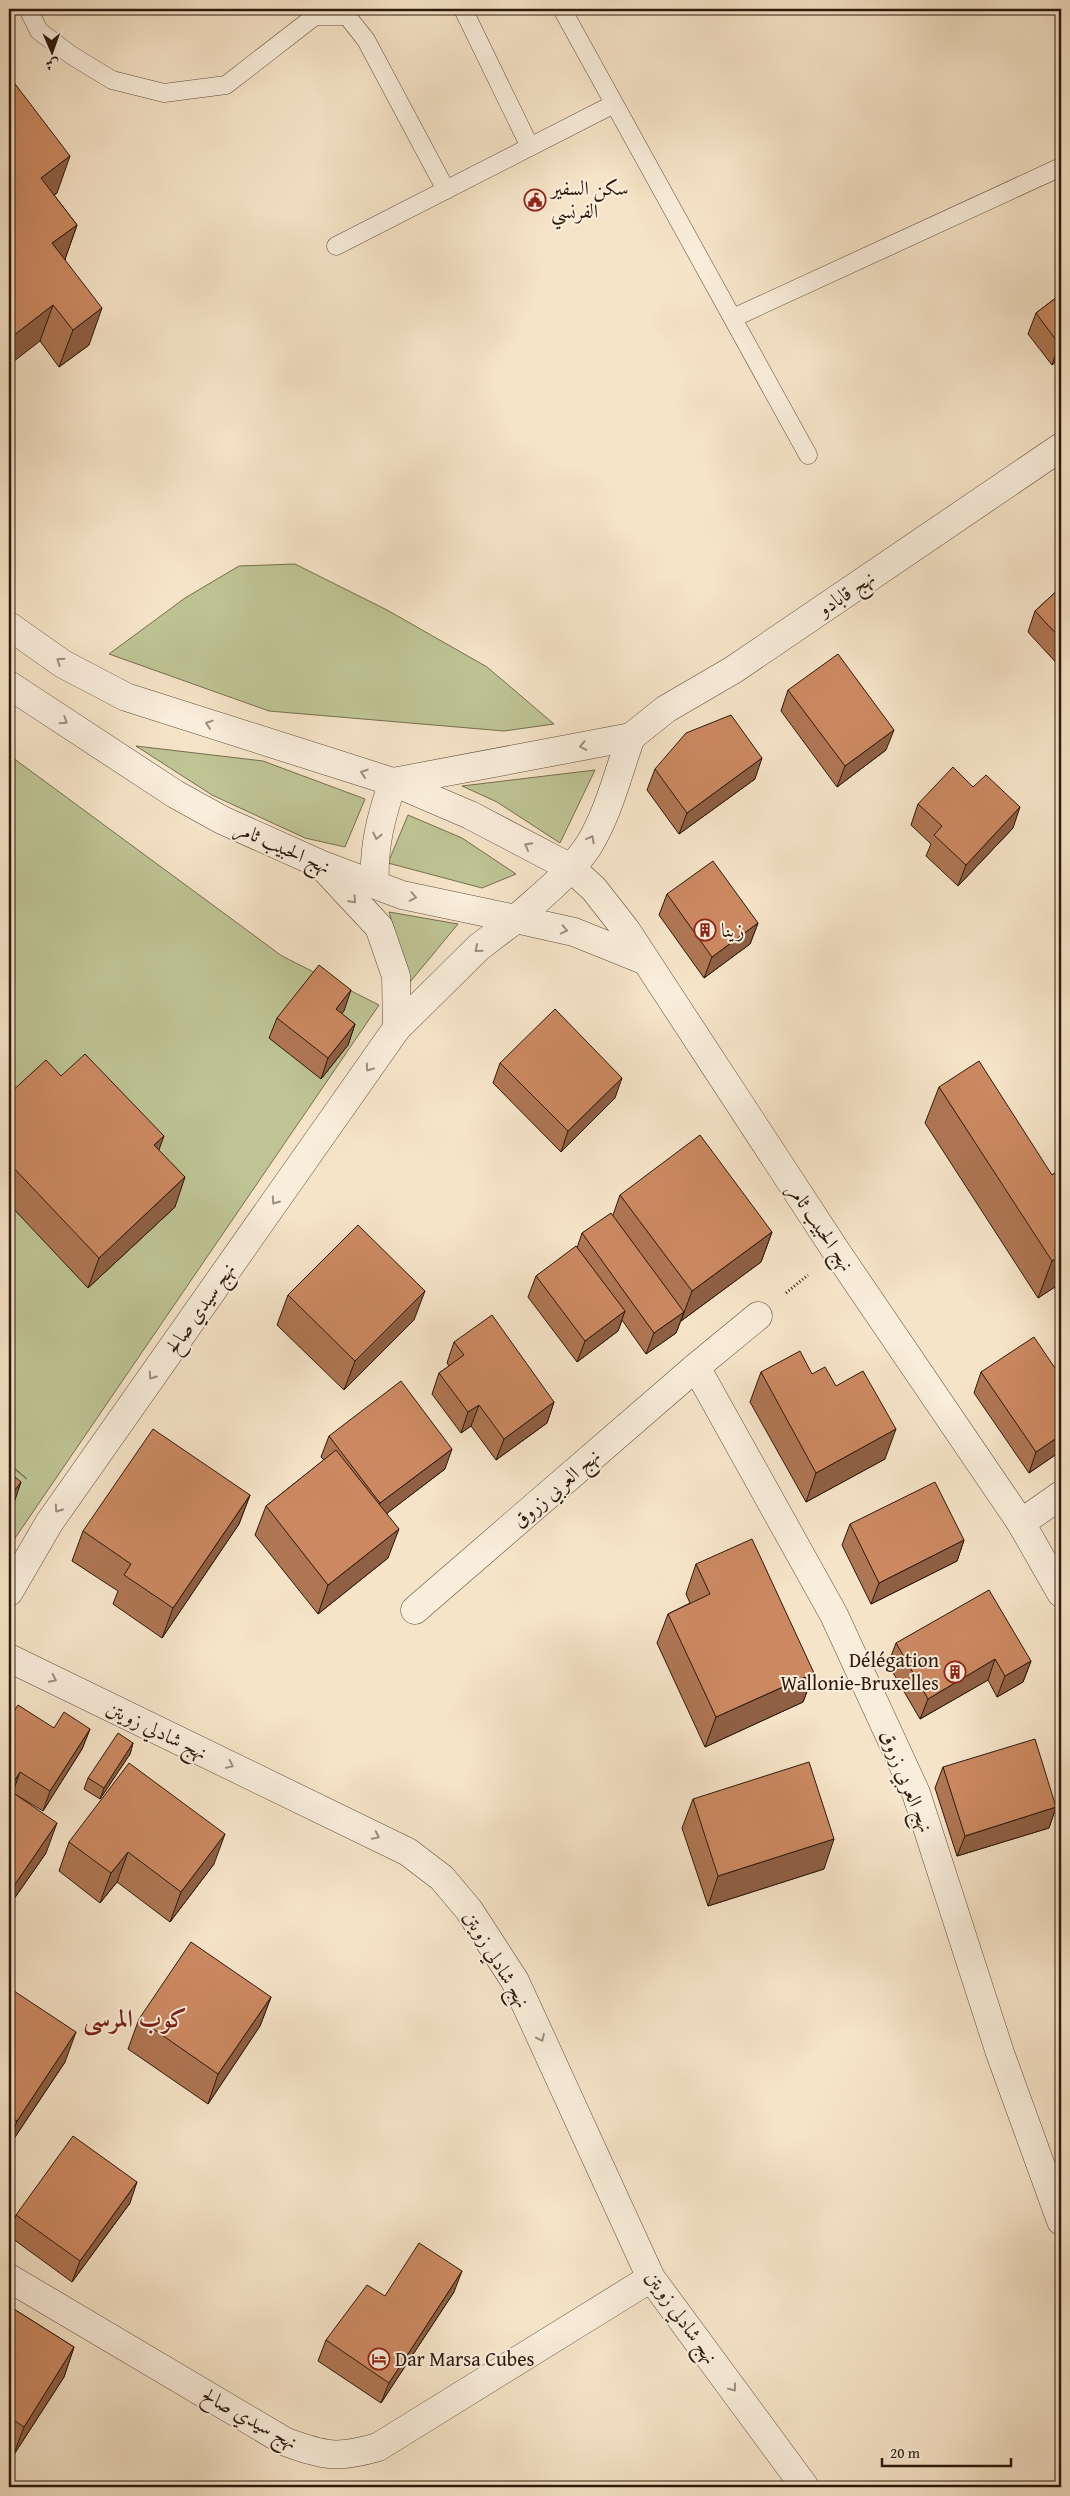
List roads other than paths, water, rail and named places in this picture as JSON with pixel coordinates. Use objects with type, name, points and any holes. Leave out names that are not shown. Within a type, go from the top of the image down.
[{"type":"street","name":"نهج قابادو","points":[[631,737],[666,709],[733,670],[1061,447]]},
{"type":"street","name":"نهج الحبيب ثامر","points":[[9,626],[63,664],[126,697],[393,782],[470,815],[571,868],[594,889],[610,908],[646,961],[836,1251],[1021,1523],[1061,1593]]},
{"type":"street","name":"نهج الحبيب ثامر","points":[[9,685],[175,794],[222,820],[320,864],[402,895],[574,932],[646,961]]},
{"type":"street","points":[[375,884],[376,845],[381,816],[393,782],[631,737]]},
{"type":"street","points":[[516,919],[571,868],[588,845],[598,827],[631,737]]},
{"type":"street","points":[[320,864],[379,927],[396,976],[397,1028]]},
{"type":"street","name":"نهج سيدي صالح","points":[[9,1592],[49,1523],[397,1028],[479,947],[516,919]]},
{"type":"street","name":"نهج العربي زروق","points":[[415,1610],[696,1366],[758,1316]]},
{"type":"street","name":"نهج العربي زروق","points":[[696,1366],[834,1615],[916,1793],[1000,2053],[1061,2221]]},
{"type":"street","points":[[1021,1523],[1061,1495]]},
{"type":"street","name":"نهج شادلي زويتن","points":[[9,1658],[408,1852],[442,1878],[469,1910],[515,1981],[651,2278],[805,2487]]},
{"type":"street","name":"نهج سيدي صالح","points":[[9,2278],[286,2442],[321,2455],[353,2454],[378,2447],[651,2278]]},
{"type":"lane","points":[[28,9],[39,31],[71,55],[112,80],[164,93],[226,85],[314,16],[347,16],[366,40],[446,190]]},
{"type":"lane","points":[[463,9],[530,147]]},
{"type":"lane","points":[[562,9],[808,455]]},
{"type":"lane","points":[[336,246],[614,104]]},
{"type":"lane","points":[[733,318],[1061,167]]},
{"type":"place","name":"سكن السفير الفرنسي","points":[[535,200]]},
{"type":"place","name":"زينا","points":[[705,930]]},
{"type":"place","name":"Délégation Wallonie-Bruxelles","points":[[955,1672]]},
{"type":"place","name":"Dar Marsa Cubes","points":[[379,2359]]},
{"type":"district","name":"كوب المرسى","points":[[135,2018]]}]
